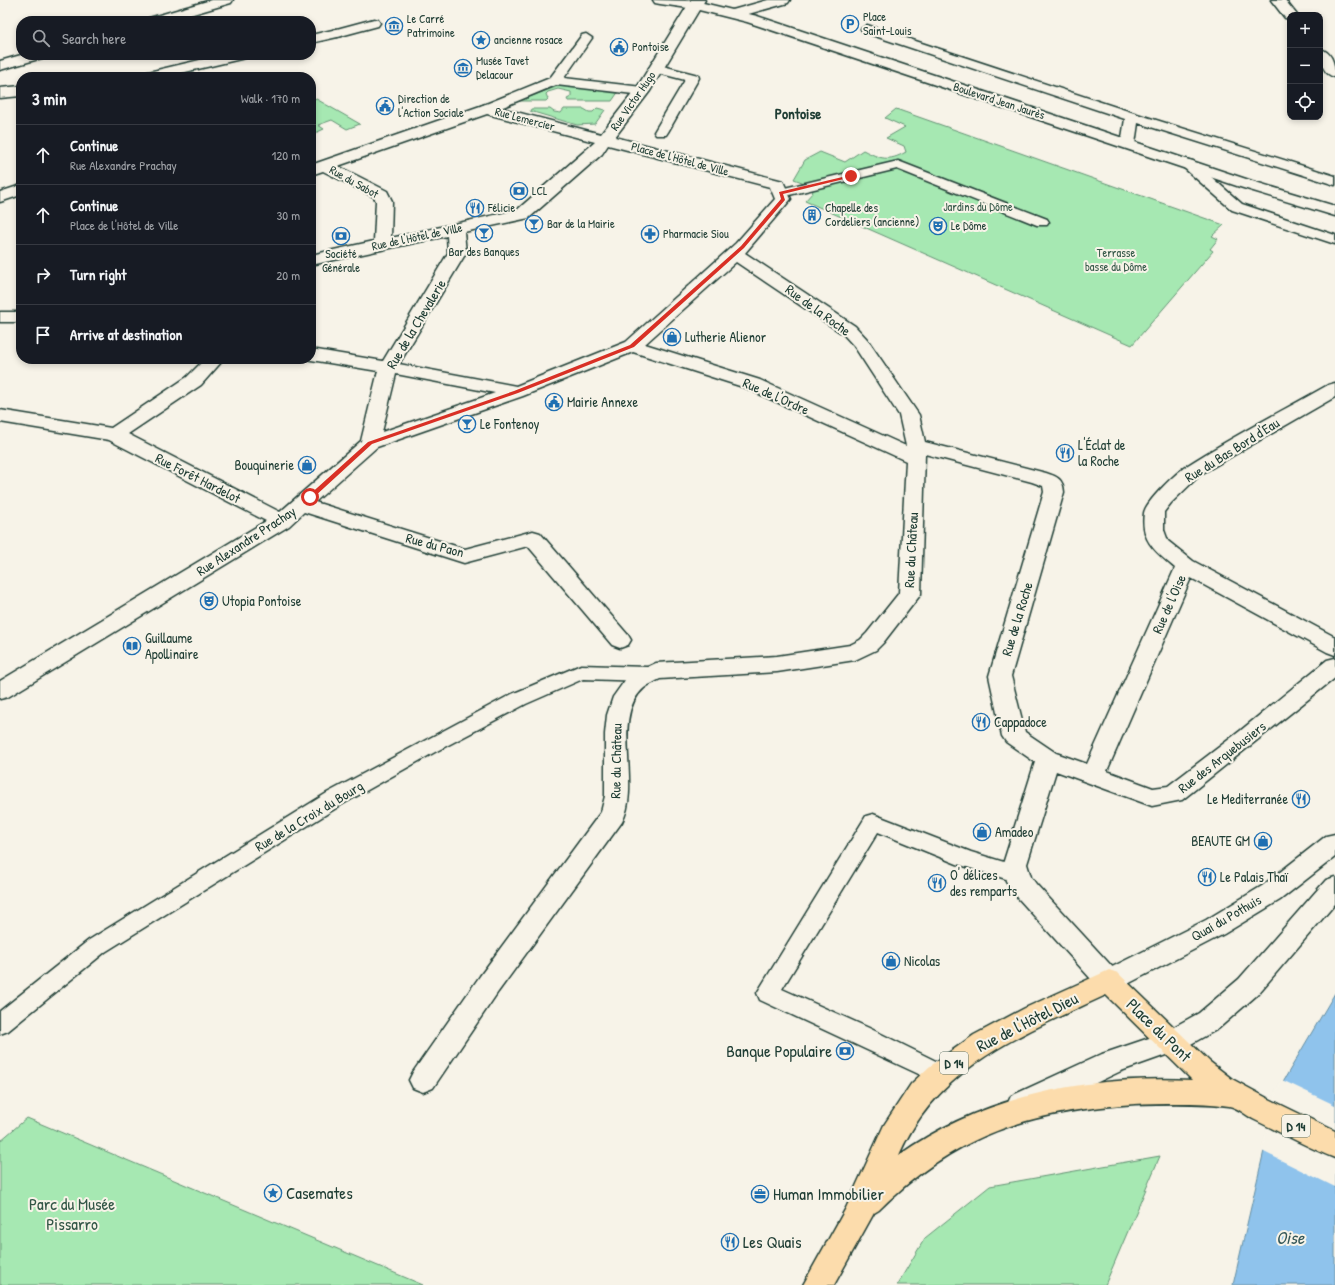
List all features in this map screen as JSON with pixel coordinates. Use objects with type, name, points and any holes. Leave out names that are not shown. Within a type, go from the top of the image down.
[{"type":"main road","name":"Place du Pont","points":[[1109,981],[1213,1081],[1257,1107],[1335,1145]]},
{"type":"main road","name":"Rue de l'Hôtel Dieu","points":[[818,1285],[860,1209],[894,1134],[911,1106],[940,1074],[971,1052],[1005,1033],[1109,981]]},
{"type":"main road","name":"Rue de l'Hôtel Dieu","points":[[860,1209],[892,1178],[912,1162],[958,1134],[1005,1113],[1061,1101],[1114,1094],[1142,1092],[1233,1094]]},
{"type":"street","points":[[171,16],[226,0]]},
{"type":"street","name":"Boulevard Jean Jaurès","points":[[660,0],[693,2],[734,14],[1335,212]]},
{"type":"street","points":[[734,14],[782,0]]},
{"type":"street","points":[[1278,0],[1288,12]]},
{"type":"street","name":"Rue Victor Hugo","points":[[605,140],[642,91],[693,2]]},
{"type":"street","points":[[316,37],[337,33]]},
{"type":"street","points":[[1323,58],[1335,73]]},
{"type":"street","points":[[0,66],[20,60]]},
{"type":"street","points":[[167,72],[218,60]]},
{"type":"street","points":[[0,93],[16,91]]},
{"type":"street","name":"Rue Lemercier","points":[[318,168],[486,109],[605,140]]},
{"type":"street","name":"Place de l'Hôtel de Ville","points":[[605,140],[777,184],[781,193]]},
{"type":"street","name":"Rue de l'Hôtel de Ville","points":[[316,259],[523,214],[596,151],[605,140]]},
{"type":"street","name":"Rue du Sabot","points":[[318,168],[381,194],[384,201],[382,245]]},
{"type":"street","points":[[0,197],[16,192]]},
{"type":"street","points":[[735,254],[783,199],[781,193]]},
{"type":"street","name":"Rue de la Chevalerie","points":[[370,443],[388,367],[457,253],[455,229]]},
{"type":"street","name":"Rue Alexandre Prachay","points":[[0,691],[282,520],[302,505],[370,443],[516,392],[632,346],[735,254]]},
{"type":"street","name":"Rue de la Roche","points":[[735,254],[849,330],[861,343],[909,415],[916,452],[1039,477],[1053,483],[1054,492],[1000,676],[1014,736],[1048,759]]},
{"type":"street","points":[[0,317],[16,317]]},
{"type":"street","name":"Rue de l'Ordre","points":[[632,346],[753,384],[916,452]]},
{"type":"street","points":[[316,356],[388,367],[516,392]]},
{"type":"street","points":[[114,435],[194,381],[210,364]]},
{"type":"street","name":"Rue du Bas Bord d'Eau","points":[[1186,566],[1159,544],[1154,530],[1154,512],[1164,498],[1194,470],[1335,389]]},
{"type":"street","name":"Rue Forêt Hardelot","points":[[0,416],[114,435],[282,520]]},
{"type":"street","name":"Rue du Château","points":[[424,1080],[489,984],[613,815],[617,804],[618,792],[617,715],[631,689],[646,674],[656,671],[777,664],[855,652],[868,645],[910,594],[916,452]]},
{"type":"street","name":"Rue du Paon","points":[[302,505],[464,556],[533,538],[620,640]]},
{"type":"street","name":"Rue de l'Oise","points":[[1094,775],[1186,566],[1335,647]]},
{"type":"street","name":"Rue des Arquebusiers","points":[[1048,759],[1152,797],[1174,794],[1248,737],[1335,666]]},
{"type":"street","points":[[1016,874],[1015,864],[1048,759]]},
{"type":"street","name":"Quai du Pothuis","points":[[1109,981],[1215,927],[1270,892],[1335,844]]},
{"type":"street","name":"Place du Pont","points":[[1016,874],[1027,891],[1109,981]]},
{"type":"street","points":[[1171,1041],[1184,1036],[1211,1018],[1245,990],[1267,969],[1335,887]]},
{"type":"street","name":"Rue de l'Hôtel Dieu","points":[[1005,1113],[1085,1074],[1171,1041]]},
{"type":"lane","points":[[337,33],[374,23]]},
{"type":"lane","points":[[867,29],[1132,117],[1335,181]]},
{"type":"lane","points":[[555,81],[586,38]]},
{"type":"lane","points":[[656,68],[693,78],[661,132]]},
{"type":"lane","points":[[486,109],[555,81],[642,91]]},
{"type":"lane","points":[[1128,144],[1132,117]]},
{"type":"lane","points":[[1188,164],[1237,207],[1335,240]]},
{"type":"lane","points":[[781,193],[898,165],[1042,222]]},
{"type":"lane","name":"Rue de la Croix du Bourg","points":[[0,1024],[97,946],[334,799],[428,746],[519,699],[581,672],[646,674]]},
{"type":"lane","points":[[940,1074],[861,1035],[768,994],[873,822],[965,858],[1016,874]]},
{"type":"green space","points":[[558,86],[619,91],[612,101],[568,101],[567,99],[571,97],[571,92],[558,89],[546,94],[548,99],[546,101],[519,101]]},
{"type":"green space","points":[[316,99],[360,124],[347,129],[332,120],[318,125],[324,129],[316,133]]},
{"type":"green space","points":[[597,108],[605,110],[595,124],[577,125],[530,111],[531,109],[550,109],[554,112],[561,113],[564,109],[584,109],[589,112],[593,112]]},
{"type":"green space","points":[[896,109],[1224,225],[1212,236],[1218,239],[1210,249],[1213,251],[1132,345],[805,201],[813,192],[807,184],[794,179],[805,160],[820,152],[845,162],[863,150],[875,156],[884,158],[894,157],[906,152],[904,146],[886,138],[905,127],[885,118]]},
{"type":"green space","name":"Parc du Musée Pissarro","points":[[27,1118],[423,1285],[0,1285],[0,1141]]},
{"type":"green space","points":[[1160,1156],[1105,1285],[897,1285],[925,1238],[990,1186]]},
{"type":"water","name":"Oise","points":[[1335,993],[1335,1285],[1233,1285],[1278,1090]]},
{"type":"pier","points":[[1282,1080],[1335,1105],[1335,1187],[1262,1151],[1276,1090]]},
{"type":"place","name":"Place Saint-Louis","points":[[850,24]]},
{"type":"place","name":"Le Carré Patrimoine","points":[[394,26]]},
{"type":"place","name":"ancienne rosace","points":[[481,40]]},
{"type":"place","name":"Pontoise","points":[[619,47]]},
{"type":"place","name":"Musée Tavet Delacour","points":[[463,68]]},
{"type":"place","name":"Direction de l'Action Sociale","points":[[385,106]]},
{"type":"place","name":"LCL","points":[[519,191]]},
{"type":"place","name":"Félicie","points":[[475,208]]},
{"type":"place","name":"Chapelle des Cordeliers (ancienne)","points":[[812,215]]},
{"type":"place","name":"Bar de la Mairie","points":[[534,224]]},
{"type":"place","name":"Le Dôme","points":[[938,226]]},
{"type":"place","name":"Bar des Banques","points":[[484,233]]},
{"type":"place","name":"Pharmacie Siou","points":[[650,234]]},
{"type":"place","name":"Société Générale","points":[[341,236]]},
{"type":"place","name":"Lutherie Alienor","points":[[672,337]]},
{"type":"place","name":"Mairie Annexe","points":[[554,402]]},
{"type":"place","name":"Le Fontenoy","points":[[467,424]]},
{"type":"place","name":"L'Éclat de la Roche","points":[[1065,453]]},
{"type":"place","name":"Bouquinerie","points":[[307,465]]},
{"type":"place","name":"Utopia Pontoise","points":[[209,601]]},
{"type":"place","name":"Guillaume Apollinaire","points":[[132,646]]},
{"type":"place","name":"Cappadoce","points":[[981,722]]},
{"type":"place","name":"Le Mediterranée","points":[[1301,799]]},
{"type":"place","name":"Amadeo","points":[[982,832]]},
{"type":"place","name":"BEAUTE GM","points":[[1263,841]]},
{"type":"place","name":"Le Palais Thaï","points":[[1207,877]]},
{"type":"place","name":"O' délices des remparts","points":[[937,883]]},
{"type":"place","name":"Nicolas","points":[[891,961]]},
{"type":"place","name":"Banque Populaire","points":[[845,1051]]},
{"type":"place","name":"Casemates","points":[[273,1193]]},
{"type":"place","name":"Human Immobilier","points":[[760,1194]]},
{"type":"place","name":"Les Quais","points":[[730,1242]]},
{"type":"district","name":"Pontoise","points":[[798,114]]},
{"type":"route","points":[[310,497],[370,443],[516,392],[632,346],[742,247],[783,199],[781,193],[851,176]]},
{"type":"park label","name":"Jardins du Dôme","points":[[978,207]]},
{"type":"park label","name":"Terrasse basse du Dôme","points":[[1116,260]]}]
